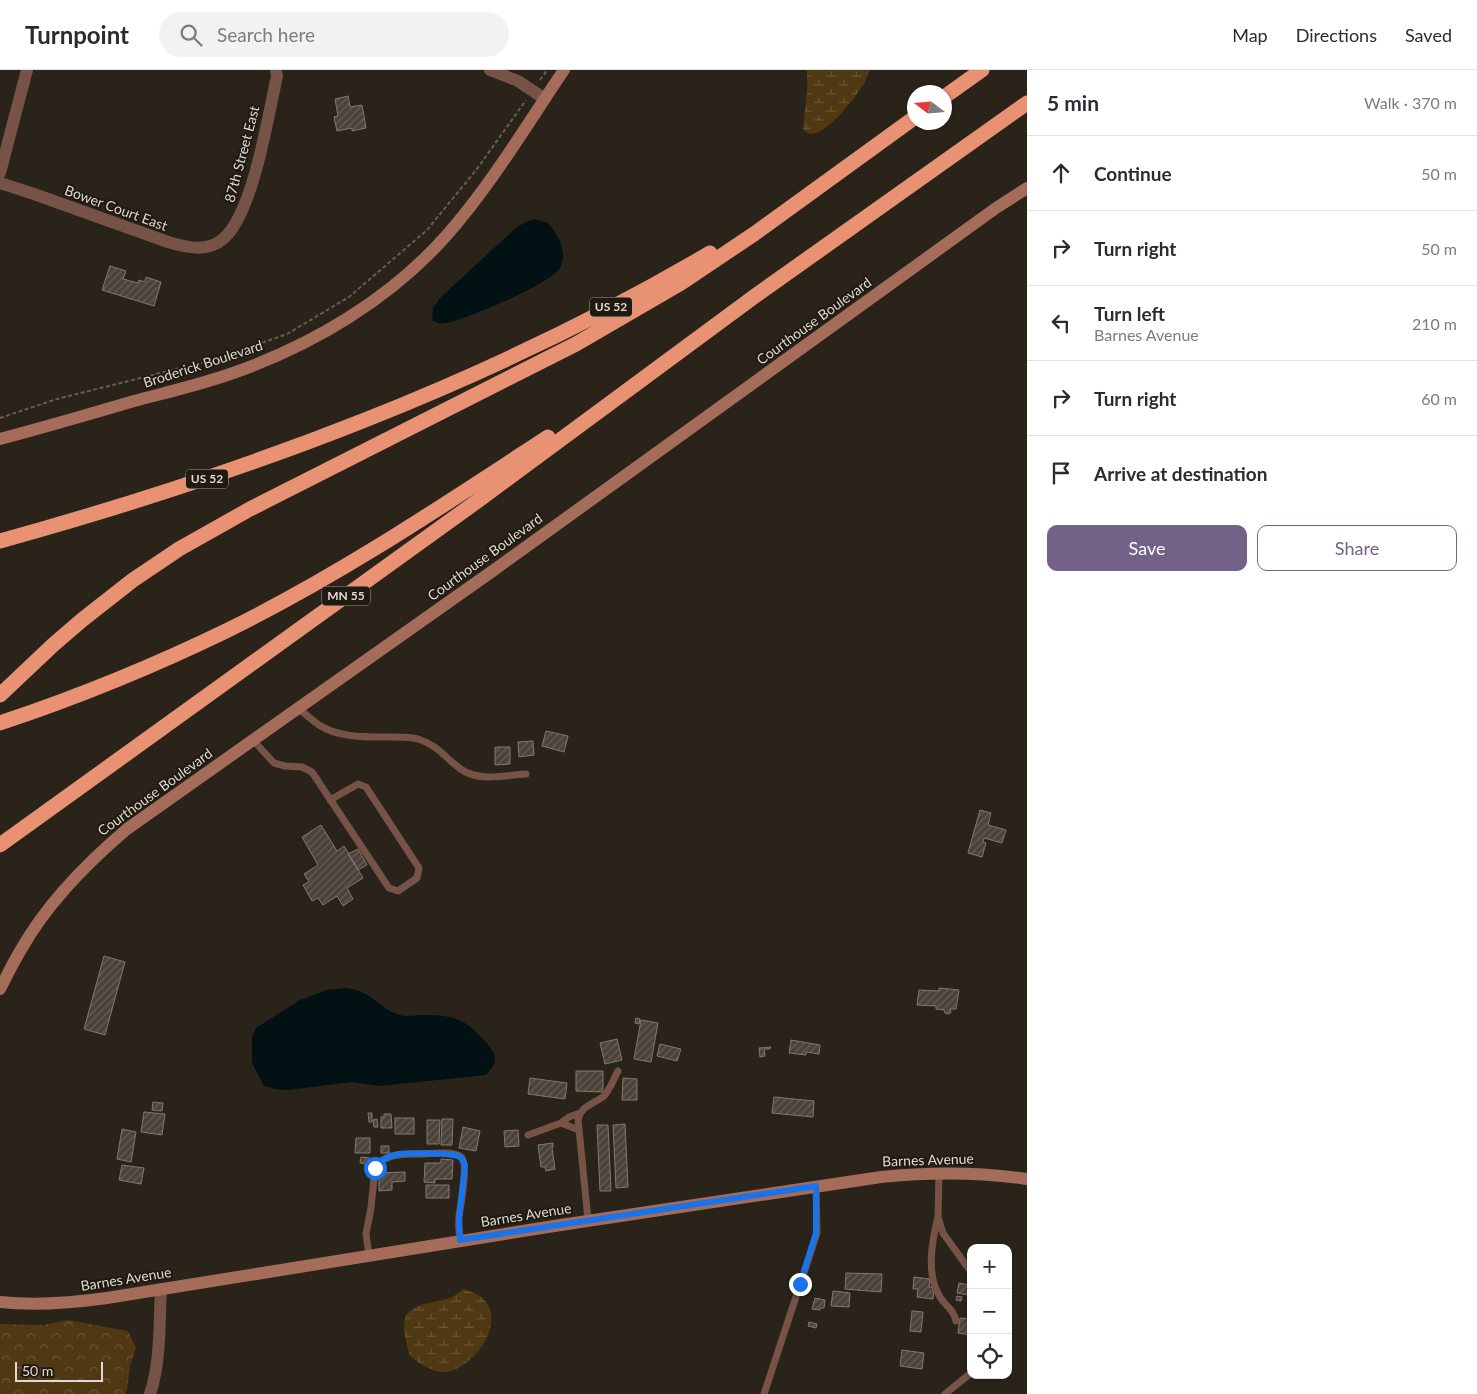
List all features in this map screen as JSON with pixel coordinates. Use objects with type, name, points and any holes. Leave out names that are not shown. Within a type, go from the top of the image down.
[{"type":"highway","points":[[952,91],[982,70]]},
{"type":"highway","points":[[0,723],[76,696],[189,648],[266,610],[374,549],[675,354],[1027,103]]},
{"type":"highway","name":"US 52","points":[[0,541],[226,473],[410,402],[532,347],[695,261],[804,197],[907,123]]},
{"type":"highway","points":[[0,695],[88,615],[133,580],[180,549],[274,496],[576,344],[681,282],[754,234],[804,197]]},
{"type":"highway","name":"MN 55","points":[[0,845],[483,497],[675,354]]},
{"type":"street","points":[[0,173],[27,70]]},
{"type":"street","name":"87th Street East","points":[[223,240],[241,216],[255,171],[277,76],[276,70]]},
{"type":"street","points":[[490,70],[518,81],[545,99]]},
{"type":"street","name":"Broderick Boulevard","points":[[0,439],[234,373],[288,351],[367,305],[404,277],[445,237],[494,176],[564,70]]},
{"type":"street","name":"Bower Court East","points":[[0,183],[186,248],[204,248],[223,240]]},
{"type":"street","name":"Courthouse Boulevard","points":[[0,989],[22,946],[51,906],[83,869],[127,829],[502,564],[996,208],[1027,188]]},
{"type":"street","name":"Barnes Avenue","points":[[0,1302],[31,1305],[107,1298],[460,1240],[881,1177],[939,1173],[984,1173],[1027,1178]]},
{"type":"street","points":[[150,1394],[158,1354],[161,1289]]},
{"type":"lane","points":[[298,708],[321,726],[335,732],[366,737],[415,738],[426,741],[438,748],[460,769],[477,776],[526,774]]},
{"type":"lane","points":[[253,740],[274,763],[302,767],[312,772],[330,800],[389,888],[398,891],[417,878],[419,868],[366,787],[358,784],[330,800]]},
{"type":"lane","points":[[528,1135],[580,1113],[586,1106],[605,1095],[618,1071]]},
{"type":"lane","points":[[580,1113],[578,1130],[588,1220]]},
{"type":"lane","points":[[560,1123],[578,1130]]},
{"type":"lane","points":[[369,1255],[366,1234],[375,1168],[378,1163],[400,1154],[447,1154],[460,1156],[463,1160],[465,1165],[459,1218],[460,1240]]},
{"type":"lane","points":[[939,1173],[938,1217],[932,1259],[933,1280],[939,1296],[954,1313],[956,1321]]},
{"type":"lane","points":[[764,1394],[816,1233],[816,1186]]},
{"type":"lane","points":[[938,1217],[943,1233],[967,1266]]},
{"type":"lane","points":[[945,1394],[967,1376]]},
{"type":"path","points":[[0,418],[57,398],[216,359],[287,334],[349,297],[427,230],[477,169],[547,70]]},
{"type":"green space","points":[[807,70],[870,70],[862,86],[842,112],[824,129],[813,134],[807,133],[803,129]]},
{"type":"green space","points":[[463,1289],[481,1297],[489,1307],[491,1318],[490,1330],[485,1342],[468,1362],[457,1369],[446,1372],[431,1369],[416,1361],[409,1354],[404,1332],[405,1319],[412,1309],[450,1298]]},
{"type":"green space","points":[[68,1320],[128,1331],[136,1348],[130,1366],[125,1394],[0,1394],[0,1324],[43,1325]]},
{"type":"shaded area","points":[[534,219],[548,223],[561,244],[562,262],[554,275],[507,300],[471,315],[444,323],[432,320],[433,308],[441,297],[518,226]]},
{"type":"shaded area","points":[[346,988],[370,996],[386,1009],[400,1015],[444,1016],[468,1025],[482,1037],[492,1050],[495,1058],[494,1065],[486,1075],[379,1086],[351,1082],[289,1090],[264,1086],[252,1063],[252,1037],[256,1028],[300,1000],[327,990]]},
{"type":"building","points":[[348,96],[350,107],[362,105],[366,128],[352,131],[352,128],[337,131],[334,117],[338,116],[335,99]]},
{"type":"building","points":[[110,266],[126,271],[123,279],[138,283],[139,280],[145,282],[146,277],[161,282],[154,306],[102,290]]},
{"type":"building","points":[[546,731],[568,736],[564,752],[542,746]]},
{"type":"building","points":[[533,741],[534,755],[519,757],[518,742]]},
{"type":"building","points":[[495,747],[510,747],[510,764],[495,765]]},
{"type":"building","points":[[980,810],[991,813],[988,825],[1006,830],[1002,843],[984,838],[983,842],[986,843],[982,857],[968,853]]},
{"type":"building","points":[[321,825],[337,851],[344,846],[363,878],[347,888],[353,899],[343,906],[337,896],[323,905],[318,898],[312,901],[303,885],[309,882],[304,874],[318,865],[302,837]]},
{"type":"building","points":[[358,849],[367,865],[358,870],[348,854]]},
{"type":"building","points":[[104,956],[125,962],[105,1035],[84,1029]]},
{"type":"building","points":[[939,988],[959,990],[956,1009],[950,1009],[951,1012],[949,1014],[945,1013],[944,1010],[936,1009],[936,1006],[917,1005],[919,990],[939,991]]},
{"type":"building","points":[[636,1018],[640,1019],[639,1024],[635,1023]]},
{"type":"building","points":[[641,1020],[658,1023],[651,1062],[634,1059]]},
{"type":"building","points":[[617,1039],[622,1060],[605,1064],[600,1043]]},
{"type":"building","points":[[791,1040],[820,1045],[819,1054],[806,1052],[806,1055],[789,1053]]},
{"type":"building","points":[[660,1044],[681,1049],[677,1061],[657,1056]]},
{"type":"building","points":[[771,1047],[770,1049],[764,1049],[765,1056],[760,1057],[759,1048]]},
{"type":"building","points":[[576,1071],[603,1071],[603,1092],[576,1091]]},
{"type":"building","points":[[530,1078],[567,1083],[565,1099],[528,1094]]},
{"type":"building","points":[[623,1078],[637,1079],[637,1100],[622,1100]]},
{"type":"building","points":[[774,1097],[814,1101],[813,1117],[772,1113]]},
{"type":"building","points":[[153,1102],[163,1103],[162,1111],[152,1110]]},
{"type":"building","points":[[144,1112],[165,1114],[162,1135],[141,1132]]},
{"type":"building","points":[[368,1113],[372,1113],[372,1122],[369,1122]]},
{"type":"building","points":[[384,1114],[391,1114],[392,1128],[381,1128],[381,1117],[384,1117]]},
{"type":"building","points":[[395,1118],[414,1118],[414,1134],[395,1134]]},
{"type":"building","points":[[377,1119],[378,1127],[374,1127],[373,1120]]},
{"type":"building","points":[[442,1119],[453,1119],[452,1145],[441,1145]]},
{"type":"building","points":[[427,1120],[440,1120],[439,1144],[427,1144]]},
{"type":"building","points":[[625,1124],[628,1187],[616,1188],[613,1125]]},
{"type":"building","points":[[597,1125],[608,1125],[611,1191],[600,1191]]},
{"type":"building","points":[[463,1127],[480,1131],[476,1151],[459,1148]]},
{"type":"building","points":[[122,1129],[136,1132],[131,1162],[117,1159]]},
{"type":"building","points":[[518,1130],[519,1146],[505,1147],[504,1131]]},
{"type":"building","points":[[356,1138],[370,1138],[370,1153],[355,1153]]},
{"type":"building","points":[[553,1143],[555,1169],[546,1171],[545,1167],[541,1167],[538,1145]]},
{"type":"building","points":[[381,1146],[389,1146],[389,1153],[381,1153]]},
{"type":"building","points":[[361,1157],[370,1158],[369,1164],[360,1163]]},
{"type":"building","points":[[441,1159],[453,1160],[452,1179],[435,1179],[435,1183],[424,1182],[425,1163],[441,1163]]},
{"type":"building","points":[[122,1165],[144,1168],[141,1184],[119,1180]]},
{"type":"building","points":[[405,1172],[405,1181],[392,1182],[392,1190],[379,1191],[379,1173]]},
{"type":"building","points":[[426,1185],[449,1185],[449,1198],[426,1198]]},
{"type":"building","points":[[846,1273],[882,1274],[881,1292],[845,1289]]},
{"type":"building","points":[[914,1277],[930,1279],[929,1287],[934,1287],[933,1299],[917,1297],[918,1289],[913,1289]]},
{"type":"building","points":[[959,1283],[967,1284],[967,1295],[957,1293]]},
{"type":"building","points":[[833,1291],[850,1293],[849,1307],[831,1306]]},
{"type":"building","points":[[957,1296],[962,1297],[961,1301],[956,1300]]},
{"type":"building","points":[[815,1298],[825,1300],[824,1308],[820,1308],[820,1310],[812,1309]]},
{"type":"building","points":[[912,1311],[923,1312],[921,1332],[910,1331]]},
{"type":"building","points":[[960,1318],[967,1319],[967,1334],[958,1333]]},
{"type":"building","points":[[809,1322],[817,1324],[816,1328],[808,1326]]},
{"type":"building","points":[[902,1350],[924,1353],[922,1369],[900,1366]]},
{"type":"route","points":[[375,1168],[378,1163],[393,1155],[400,1154],[447,1154],[460,1156],[465,1165],[459,1218],[460,1240],[816,1186],[816,1233],[800,1284]]}]
